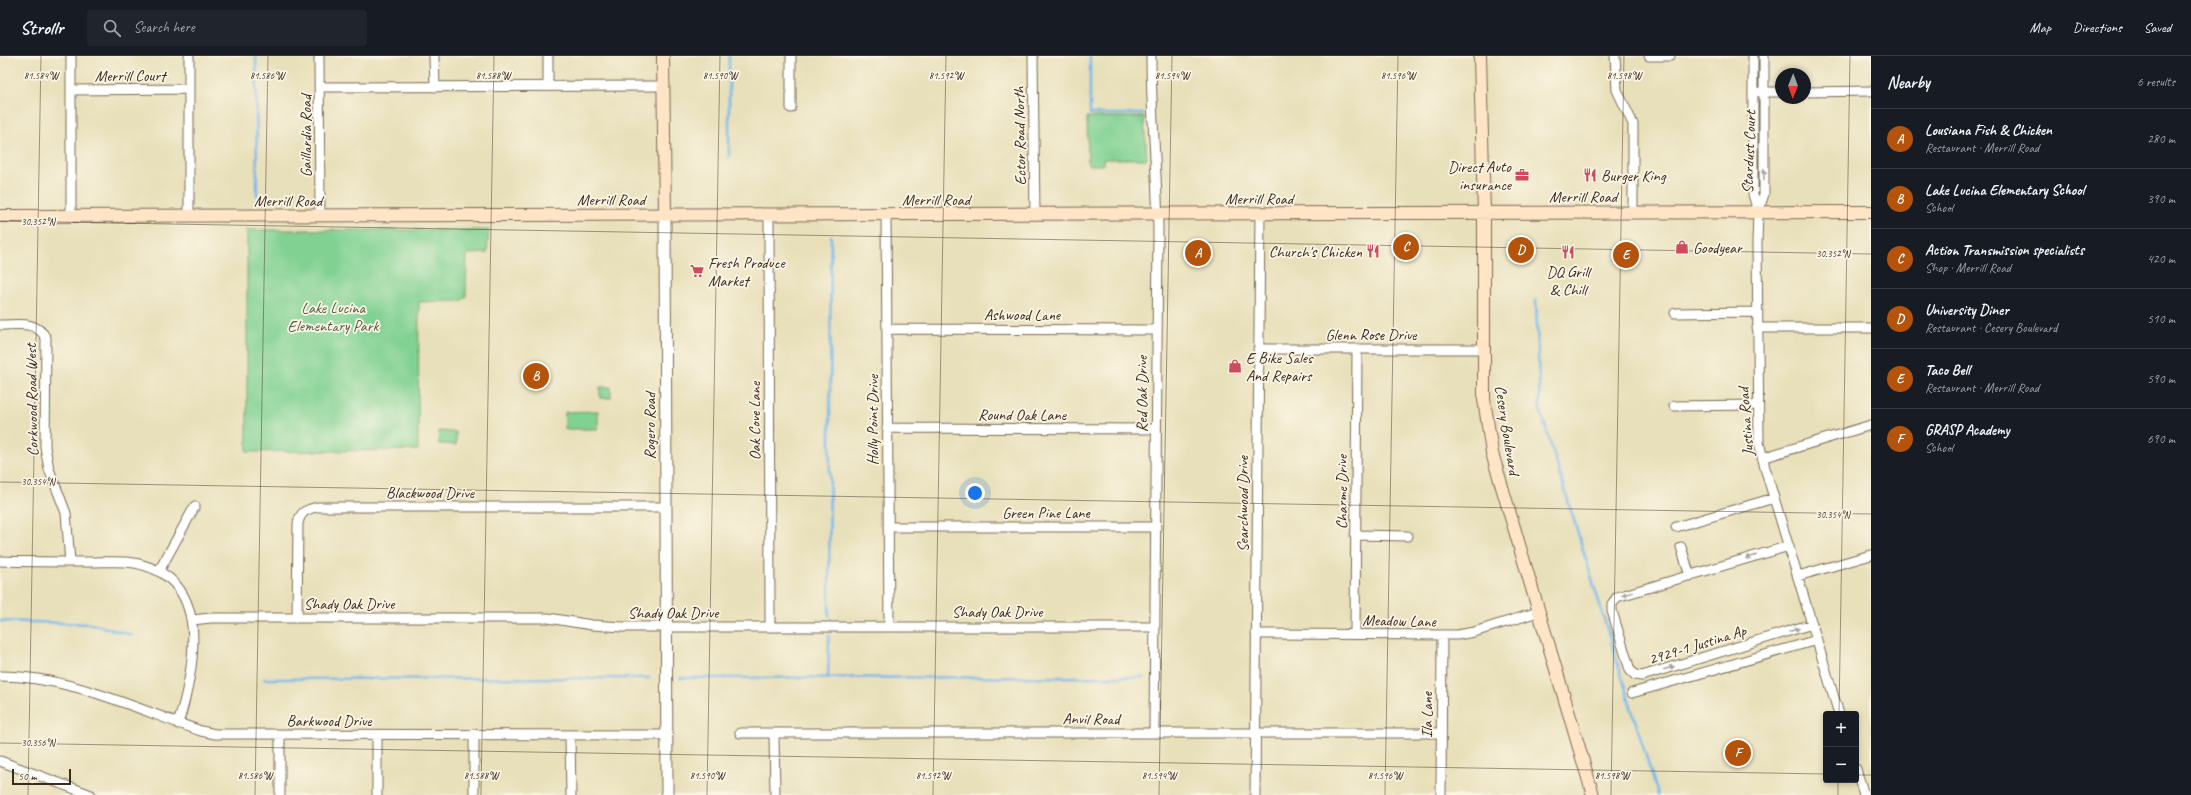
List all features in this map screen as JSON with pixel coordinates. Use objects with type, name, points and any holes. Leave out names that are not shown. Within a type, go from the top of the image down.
[{"type":"main road","name":"Rogero Road","points":[[663,56],[664,215]]},
{"type":"main road","name":"Cesery Boulevard","points":[[1480,56],[1484,213],[1484,399],[1492,453],[1593,795]]},
{"type":"main road","name":"Merrill Road","points":[[0,216],[1035,215],[1871,212]]},
{"type":"street","points":[[71,56],[71,216]]},
{"type":"street","points":[[188,56],[189,216]]},
{"type":"street","name":"Gaillardia Road","points":[[319,56],[320,216]]},
{"type":"street","points":[[434,56],[434,87]]},
{"type":"street","points":[[548,56],[548,86]]},
{"type":"street","points":[[791,56],[791,108]]},
{"type":"street","name":"Ector Road North","points":[[1033,56],[1035,215]]},
{"type":"street","name":"Red Oak Drive","points":[[1151,56],[1151,113],[1158,214],[1154,733]]},
{"type":"street","points":[[1615,56],[1617,90],[1633,124],[1633,212]]},
{"type":"street","points":[[1649,56],[1670,56]]},
{"type":"street","name":"Stardust Court","points":[[1753,56],[1753,194],[1758,212]]},
{"type":"street","name":"Stardust Court","points":[[1758,212],[1764,194],[1764,56]]},
{"type":"street","points":[[320,87],[663,86]]},
{"type":"street","name":"Merrill Court","points":[[71,90],[189,89]]},
{"type":"street","points":[[1811,92],[1871,91]]},
{"type":"street","points":[[1753,92],[1775,92]]},
{"type":"street","name":"Justina Road","points":[[1758,212],[1757,328],[1759,442],[1762,458],[1838,711]]},
{"type":"street","name":"Holly Point Drive","points":[[886,214],[889,626]]},
{"type":"street","name":"Searchwood Drive","points":[[1255,795],[1260,214]]},
{"type":"street","name":"Rogero Road","points":[[664,215],[667,795]]},
{"type":"street","name":"Oak Cove Lane","points":[[769,215],[770,627]]},
{"type":"street","points":[[1675,313],[1757,312]]},
{"type":"street","name":"Corkwood Road West","points":[[0,325],[33,325],[42,330],[46,338],[45,447],[48,469],[66,514],[70,562]]},
{"type":"street","points":[[1757,328],[1871,328]]},
{"type":"street","name":"Ashwood Lane","points":[[887,329],[1157,330]]},
{"type":"street","name":"Glenn Rose Drive","points":[[1258,349],[1484,349]]},
{"type":"street","name":"Charme Drive","points":[[1355,634],[1357,350]]},
{"type":"street","points":[[1674,406],[1758,405]]},
{"type":"street","points":[[1762,458],[1871,425]]},
{"type":"street","name":"Round Oak Lane","points":[[887,428],[1156,429]]},
{"type":"street","points":[[1676,528],[1774,498]]},
{"type":"street","points":[[159,570],[194,506]]},
{"type":"street","name":"Blackwood Drive","points":[[297,618],[298,524],[300,515],[306,510],[317,507],[665,507]]},
{"type":"street","name":"Green Pine Lane","points":[[888,527],[1156,527]]},
{"type":"street","points":[[1355,535],[1408,536]]},
{"type":"street","name":"2929-1 Justina Ap","points":[[1789,546],[1617,597],[1612,604],[1612,611],[1630,670],[1635,675],[1642,676],[1812,624]]},
{"type":"street","points":[[1681,547],[1690,576]]},
{"type":"street","points":[[1798,576],[1871,555]]},
{"type":"street","points":[[0,561],[130,562],[159,570],[179,590],[190,609],[192,620],[192,671],[178,724]]},
{"type":"street","name":"Meadow Lane","points":[[1256,634],[1442,635],[1474,632],[1538,612]]},
{"type":"street","name":"Shady Oak Drive","points":[[192,620],[297,618],[548,618],[592,625],[666,627],[1154,627]]},
{"type":"street","name":"Ila Lane","points":[[1441,795],[1442,635]]},
{"type":"street","points":[[1632,693],[1817,640]]},
{"type":"street","name":"Barkwood Drive","points":[[0,676],[47,681],[80,689],[200,732],[215,734],[666,734]]},
{"type":"street","name":"Anvil Road","points":[[740,733],[1441,733]]},
{"type":"street","points":[[377,734],[377,795]]},
{"type":"street","points":[[474,734],[474,795]]},
{"type":"street","points":[[774,734],[775,795]]},
{"type":"street","points":[[280,735],[280,795]]},
{"type":"street","points":[[570,735],[570,795]]},
{"type":"street","points":[[0,761],[91,795]]},
{"type":"street","points":[[1859,779],[1864,795]]},
{"type":"green space","points":[[1087,117],[1144,117],[1147,159],[1103,159],[1103,165],[1088,165]]},
{"type":"green space","name":"Lake Lucina Elementary Park","points":[[247,230],[489,230],[487,253],[467,254],[466,297],[461,301],[419,302],[418,450],[247,452]]},
{"type":"green space","points":[[600,387],[611,387],[611,398],[600,398]]},
{"type":"green space","points":[[598,411],[598,429],[565,429],[565,412]]},
{"type":"green space","points":[[439,431],[456,432],[456,445],[439,444]]},
{"type":"waterway","points":[[256,56],[257,195]]},
{"type":"waterway","points":[[729,56],[729,157]]},
{"type":"waterway","points":[[1090,56],[1090,114],[1143,114]]},
{"type":"waterway","points":[[829,616],[831,236]]},
{"type":"waterway","points":[[1536,300],[1540,409],[1658,795]]},
{"type":"waterway","points":[[0,621],[92,624],[132,635]]},
{"type":"waterway","points":[[828,678],[829,635]]},
{"type":"waterway","points":[[680,678],[1143,677]]},
{"type":"waterway","points":[[264,679],[649,678]]},
{"type":"place","name":"Direct Auto insurance","points":[[1522,175]]},
{"type":"place","name":"Burger King","points":[[1590,175]]},
{"type":"place","name":"Action Transmission specialists","points":[[1406,247]]},
{"type":"place","name":"Goodyear","points":[[1682,247]]},
{"type":"place","name":"University Diner","points":[[1521,250]]},
{"type":"place","name":"Church's Chicken","points":[[1373,251]]},
{"type":"place","name":"DQ Grill & Chill","points":[[1568,252]]},
{"type":"place","name":"Lousiana Fish & Chicken","points":[[1198,253]]},
{"type":"place","name":"Taco Bell","points":[[1626,255]]},
{"type":"place","name":"Fresh Produce Market","points":[[697,271]]},
{"type":"place","name":"E Bike Sales And Repairs","points":[[1235,366]]},
{"type":"place","name":"Lake Lucina Elementary School","points":[[536,376]]},
{"type":"place","name":"GRASP Academy","points":[[1738,753]]}]
